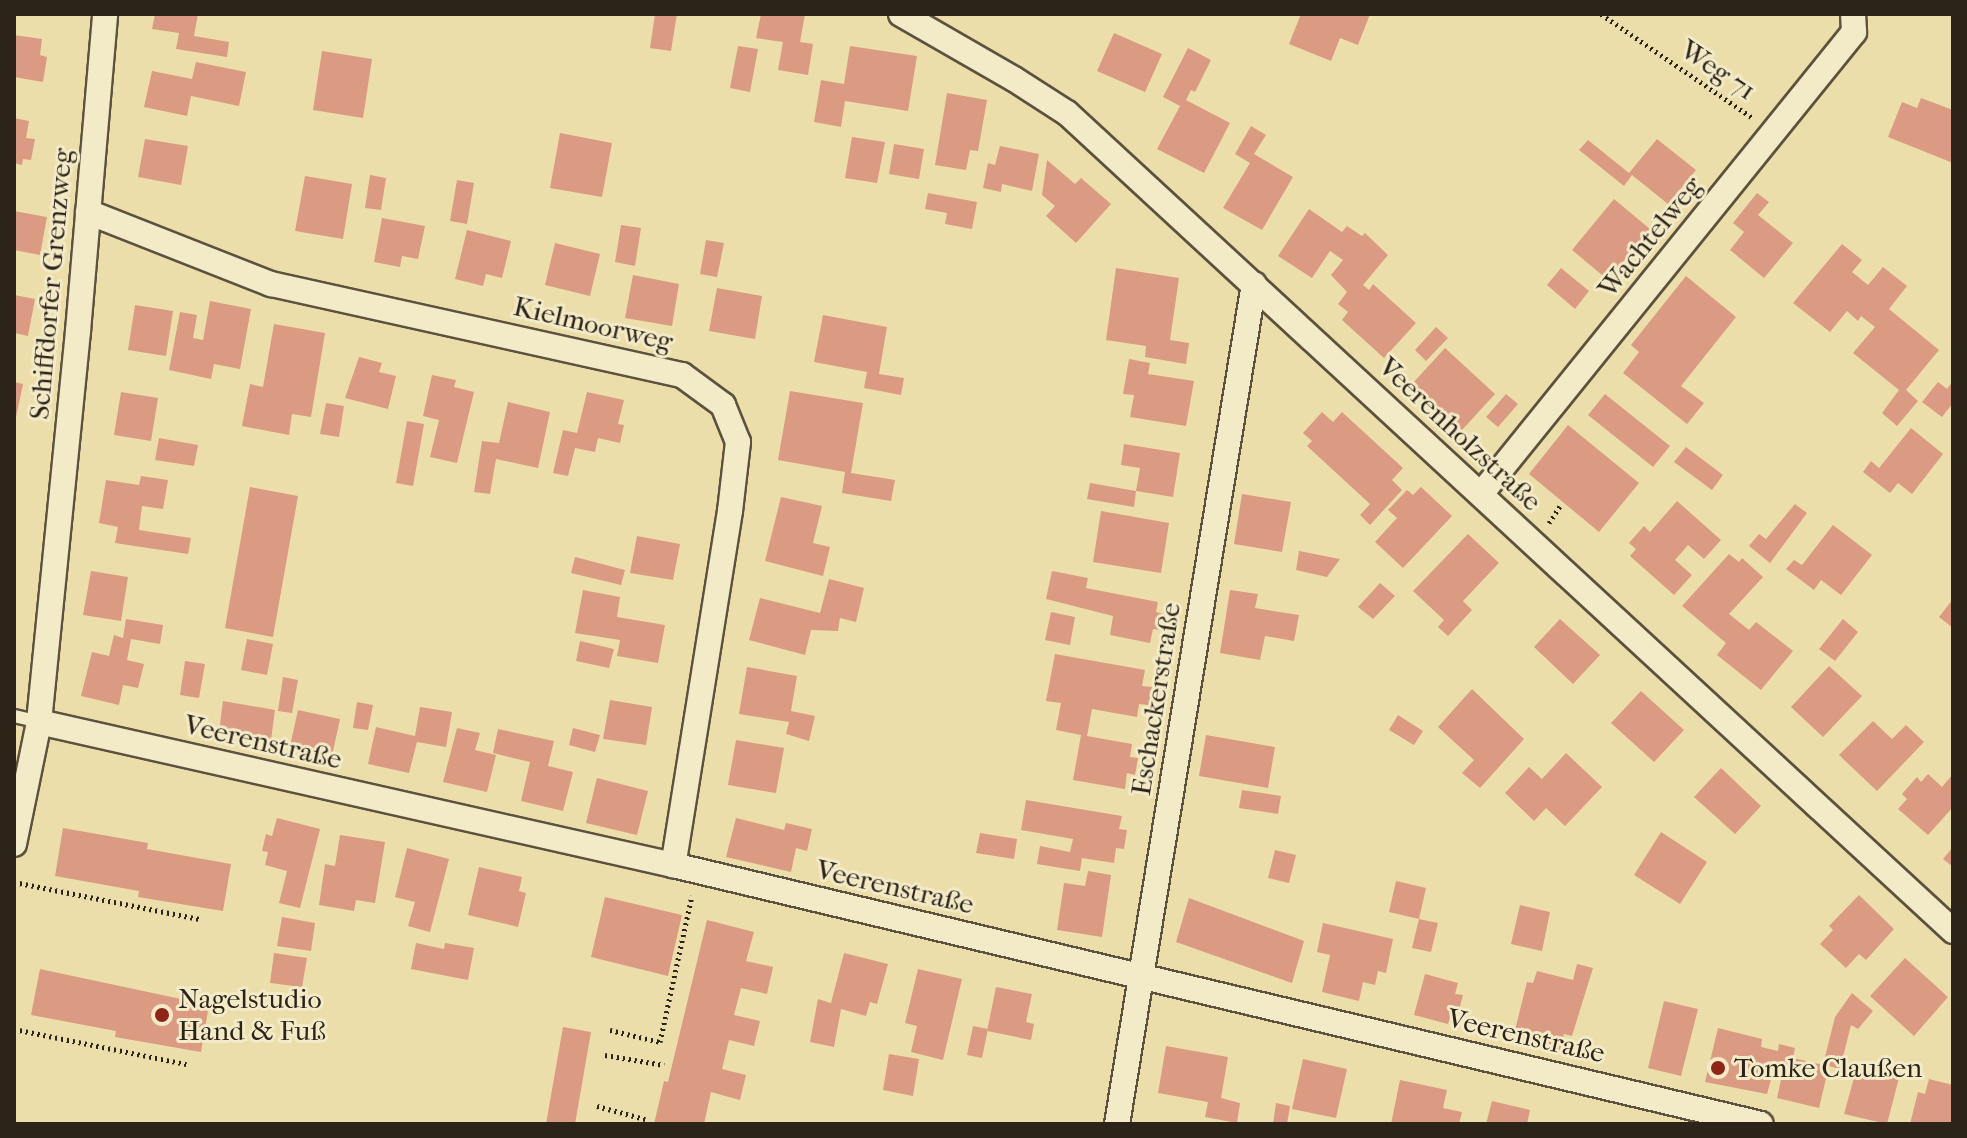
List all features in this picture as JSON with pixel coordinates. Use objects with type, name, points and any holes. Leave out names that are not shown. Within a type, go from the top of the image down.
[{"type":"street","name":"Schiffdorfer Grenzweg","points":[[14,844],[39,722],[105,14]]},
{"type":"street","name":"Veerenholzstraße","points":[[901,14],[1067,113],[1953,931]]},
{"type":"street","name":"Wachtelweg","points":[[1481,494],[1854,32],[1853,14]]},
{"type":"street","name":"Kielmoorweg","points":[[88,212],[271,284],[682,375],[723,405],[738,442],[673,865]]},
{"type":"street","name":"Eschackerstraße","points":[[1117,1124],[1254,284]]},
{"type":"street","name":"Veerenstraße","points":[[39,722],[673,865],[1761,1124]]},
{"type":"lane","name":"Veerenstraße","points":[[14,716],[39,722]]},
{"type":"path","name":"Weg 71","points":[[1601,14],[1773,132]]},
{"type":"path","points":[[610,1030],[660,1042],[698,871]]},
{"type":"path","points":[[14,882],[199,919]]},
{"type":"path","points":[[14,1029],[186,1064]]},
{"type":"path","points":[[605,1055],[664,1065]]},
{"type":"path","points":[[597,1106],[645,1119]]},
{"type":"building","points":[[155,14],[198,14],[194,36],[229,42],[227,57],[176,49],[179,33],[152,29]]},
{"type":"building","points":[[655,14],[677,14],[671,51],[650,48]]},
{"type":"building","points":[[761,14],[805,14],[800,42],[813,44],[808,75],[778,70],[783,42],[756,38]]},
{"type":"building","points":[[1301,14],[1370,14],[1358,45],[1340,38],[1331,61],[1289,44]]},
{"type":"building","points":[[1114,33],[1162,54],[1145,92],[1097,71]]},
{"type":"building","points":[[14,35],[42,39],[40,55],[47,57],[43,82],[14,77]]},
{"type":"building","points":[[738,46],[758,49],[750,92],[730,88]]},
{"type":"building","points":[[850,46],[917,56],[908,111],[845,101],[841,127],[814,122],[821,80],[844,84]]},
{"type":"building","points":[[1188,48],[1211,60],[1195,92],[1191,90],[1186,100],[1230,123],[1204,173],[1157,149],[1180,106],[1163,97]]},
{"type":"building","points":[[322,51],[372,59],[363,118],[313,110]]},
{"type":"building","points":[[196,62],[246,72],[239,106],[191,96],[187,116],[144,107],[152,71],[192,79]]},
{"type":"building","points":[[947,93],[987,100],[978,151],[970,150],[966,170],[935,165]]},
{"type":"building","points":[[1921,98],[1953,110],[1953,163],[1888,137],[1902,102],[1917,108]]},
{"type":"building","points":[[14,118],[29,121],[26,138],[35,139],[31,160],[23,159],[22,165],[14,163]]},
{"type":"building","points":[[1251,126],[1266,135],[1254,154],[1293,177],[1262,230],[1223,208],[1250,163],[1235,154]]},
{"type":"building","points":[[560,133],[612,143],[602,197],[550,188]]},
{"type":"building","points":[[852,137],[885,142],[877,183],[845,178]]},
{"type":"building","points":[[145,139],[188,146],[181,185],[138,177]]},
{"type":"building","points":[[1657,139],[1696,170],[1668,204],[1632,175],[1624,186],[1579,150],[1588,140],[1629,173]]},
{"type":"building","points":[[894,144],[924,149],[919,179],[889,174]]},
{"type":"building","points":[[1000,146],[1039,154],[1032,191],[1002,184],[1001,192],[983,188],[988,163],[995,165]]},
{"type":"building","points":[[1047,160],[1075,184],[1081,178],[1111,204],[1076,243],[1046,216],[1055,206],[1042,195]]},
{"type":"building","points":[[370,175],[386,178],[381,210],[365,208]]},
{"type":"building","points":[[305,176],[352,184],[343,239],[295,231]]},
{"type":"building","points":[[457,180],[474,183],[467,224],[450,221]]},
{"type":"building","points":[[928,193],[977,202],[972,229],[945,224],[947,213],[925,209]]},
{"type":"building","points":[[1757,193],[1769,202],[1758,215],[1793,243],[1764,278],[1730,250],[1744,232],[1733,223]]},
{"type":"building","points":[[1614,199],[1650,229],[1608,280],[1572,250]]},
{"type":"building","points":[[1309,209],[1342,232],[1347,226],[1362,236],[1365,233],[1388,255],[1363,285],[1369,290],[1373,284],[1416,323],[1384,358],[1342,320],[1348,312],[1338,304],[1347,292],[1331,275],[1343,260],[1330,251],[1312,278],[1278,256]]},
{"type":"building","points":[[14,211],[47,217],[40,255],[14,250]]},
{"type":"building","points":[[382,218],[425,226],[418,259],[402,256],[400,267],[374,262]]},
{"type":"building","points":[[621,225],[641,228],[635,266],[615,262]]},
{"type":"building","points":[[467,230],[511,241],[502,278],[486,274],[483,286],[455,279]]},
{"type":"building","points":[[706,240],[724,243],[717,277],[700,274]]},
{"type":"building","points":[[555,243],[600,254],[590,296],[545,285]]},
{"type":"building","points":[[1842,244],[1862,260],[1852,272],[1868,285],[1883,267],[1907,286],[1889,309],[1939,350],[1906,390],[1918,401],[1897,426],[1882,413],[1899,390],[1853,353],[1875,327],[1861,316],[1858,321],[1847,311],[1830,332],[1793,303]]},
{"type":"building","points":[[1116,268],[1179,278],[1170,340],[1189,343],[1186,364],[1145,357],[1146,346],[1106,340]]},
{"type":"building","points":[[1561,268],[1589,291],[1575,309],[1547,285]]},
{"type":"building","points":[[633,275],[679,284],[672,326],[625,318]]},
{"type":"building","points":[[1686,276],[1736,317],[1681,386],[1704,403],[1687,424],[1623,373],[1639,352],[1631,345]]},
{"type":"building","points":[[717,288],[762,296],[755,339],[709,331]]},
{"type":"building","points":[[14,295],[35,299],[28,336],[14,333]]},
{"type":"building","points":[[210,301],[251,309],[240,369],[214,364],[211,379],[169,370],[180,312],[197,315],[193,338],[203,340]]},
{"type":"building","points":[[135,305],[173,311],[166,356],[128,350]]},
{"type":"building","points":[[823,315],[887,327],[879,374],[904,378],[901,395],[864,388],[867,372],[814,362]]},
{"type":"building","points":[[274,324],[325,333],[311,417],[292,414],[289,435],[242,426],[250,384],[263,387]]},
{"type":"building","points":[[1436,327],[1448,338],[1426,361],[1415,350]]},
{"type":"building","points":[[1445,348],[1495,394],[1462,430],[1412,384]]},
{"type":"building","points":[[359,357],[382,363],[379,372],[396,376],[388,409],[345,398]]},
{"type":"building","points":[[1129,359],[1150,363],[1148,374],[1194,381],[1186,426],[1130,417],[1134,395],[1123,394]]},
{"type":"building","points":[[432,375],[456,380],[454,387],[474,392],[457,463],[430,457],[439,420],[423,416]]},
{"type":"building","points":[[1953,381],[1953,403],[1942,417],[1922,402],[1938,382],[1947,389]]},
{"type":"building","points":[[14,382],[23,384],[15,422],[14,421]]},
{"type":"building","points":[[790,391],[863,403],[851,473],[895,480],[891,501],[842,493],[845,472],[778,460]]},
{"type":"building","points":[[121,392],[158,398],[151,441],[114,435]]},
{"type":"building","points":[[587,392],[624,400],[618,424],[624,425],[620,443],[598,438],[595,452],[575,448],[568,476],[553,473],[563,430],[577,433]]},
{"type":"building","points":[[1506,394],[1518,404],[1498,427],[1486,417]]},
{"type":"building","points":[[1605,394],[1670,446],[1653,467],[1588,415]]},
{"type":"building","points":[[508,402],[550,412],[538,468],[496,459],[490,494],[474,492],[482,441],[499,443]]},
{"type":"building","points":[[326,403],[344,406],[339,437],[320,434]]},
{"type":"building","points":[[1322,412],[1333,422],[1342,412],[1403,468],[1392,480],[1402,490],[1370,525],[1360,515],[1370,504],[1307,446],[1312,441],[1303,433]]},
{"type":"building","points":[[407,421],[424,424],[413,486],[396,483]]},
{"type":"building","points":[[1568,425],[1639,483],[1599,532],[1529,474]]},
{"type":"building","points":[[1911,428],[1943,454],[1912,494],[1898,483],[1890,493],[1863,472],[1871,461],[1879,468]]},
{"type":"building","points":[[159,438],[198,445],[194,466],[155,460]]},
{"type":"building","points":[[1124,444],[1180,453],[1173,497],[1136,491],[1140,468],[1121,465]]},
{"type":"building","points":[[1686,447],[1723,475],[1712,490],[1674,462]]},
{"type":"building","points":[[141,476],[168,480],[163,509],[142,506],[139,530],[191,538],[188,554],[115,543],[118,527],[99,523],[106,480],[139,485]]},
{"type":"building","points":[[1090,483],[1136,491],[1134,507],[1087,499]]},
{"type":"building","points":[[250,487],[298,496],[273,637],[225,628]]},
{"type":"building","points":[[1421,487],[1452,516],[1403,568],[1375,542],[1397,518],[1388,510],[1407,490],[1413,495]]},
{"type":"building","points":[[1242,494],[1291,502],[1282,552],[1234,544]]},
{"type":"building","points":[[781,497],[822,506],[813,543],[830,547],[823,576],[765,561]]},
{"type":"building","points":[[1677,501],[1721,540],[1704,559],[1688,545],[1675,560],[1692,575],[1674,595],[1630,556],[1636,549],[1629,543],[1644,526],[1650,532]]},
{"type":"building","points":[[1795,504],[1807,513],[1770,563],[1749,546],[1759,534],[1766,539]]},
{"type":"building","points":[[1101,511],[1169,523],[1161,573],[1093,562]]},
{"type":"building","points":[[1833,525],[1872,555],[1841,595],[1821,580],[1814,590],[1786,569],[1794,560],[1802,565]]},
{"type":"building","points":[[1468,534],[1499,563],[1463,601],[1472,610],[1448,636],[1438,627],[1444,620],[1413,591]]},
{"type":"building","points":[[637,536],[680,544],[673,580],[630,573]]},
{"type":"building","points":[[1299,551],[1340,559],[1327,577],[1296,570]]},
{"type":"building","points":[[1729,554],[1739,562],[1742,558],[1763,577],[1729,614],[1749,630],[1756,622],[1793,651],[1761,690],[1717,655],[1726,643],[1682,606]]},
{"type":"building","points":[[575,557],[625,570],[621,585],[571,573]]},
{"type":"building","points":[[91,571],[128,577],[121,621],[83,615]]},
{"type":"building","points":[[1052,571],[1088,578],[1086,588],[1158,602],[1156,612],[1164,614],[1160,630],[1153,629],[1150,643],[1110,635],[1113,616],[1046,599]]},
{"type":"building","points":[[829,579],[864,588],[856,622],[840,618],[838,631],[811,630],[805,655],[749,640],[760,598],[820,613]]},
{"type":"building","points":[[1380,583],[1395,596],[1373,619],[1358,607]]},
{"type":"building","points":[[583,590],[620,597],[617,617],[665,625],[658,663],[617,656],[620,640],[575,633]]},
{"type":"building","points":[[1230,590],[1258,594],[1255,608],[1299,615],[1294,641],[1265,636],[1260,660],[1220,653]]},
{"type":"building","points":[[1953,599],[1953,628],[1939,617]]},
{"type":"building","points":[[1051,612],[1075,617],[1070,645],[1045,640]]},
{"type":"building","points":[[126,619],[163,625],[160,644],[131,639],[127,660],[144,664],[138,688],[123,685],[119,705],[81,696],[92,652],[109,656],[114,635],[123,638]]},
{"type":"building","points":[[1560,619],[1600,655],[1573,684],[1534,647]]},
{"type":"building","points":[[1843,619],[1858,632],[1835,661],[1819,649]]},
{"type":"building","points":[[247,639],[273,644],[267,675],[241,670]]},
{"type":"building","points":[[580,641],[614,649],[609,668],[576,661]]},
{"type":"building","points":[[1055,654],[1145,670],[1142,686],[1152,687],[1149,705],[1139,704],[1137,717],[1092,709],[1087,736],[1132,744],[1130,757],[1138,758],[1135,775],[1127,773],[1125,789],[1073,780],[1081,735],[1056,730],[1061,703],[1046,701]]},
{"type":"building","points":[[185,661],[205,664],[199,698],[180,695]]},
{"type":"building","points":[[1829,666],[1862,696],[1823,737],[1791,707]]},
{"type":"building","points":[[747,667],[797,676],[791,711],[815,716],[809,741],[786,734],[789,722],[739,714]]},
{"type":"building","points":[[283,677],[298,680],[292,713],[278,711]]},
{"type":"building","points":[[1472,689],[1524,739],[1480,788],[1462,773],[1474,760],[1438,727]]},
{"type":"building","points":[[1641,691],[1684,730],[1654,762],[1611,723]]},
{"type":"building","points":[[610,700],[652,707],[646,745],[603,739]]},
{"type":"building","points":[[223,701],[275,710],[271,740],[219,732]]},
{"type":"building","points":[[357,702],[373,705],[368,730],[353,728]]},
{"type":"building","points":[[420,707],[452,712],[446,747],[417,742],[409,773],[368,764],[376,727],[415,736]]},
{"type":"building","points":[[298,710],[340,719],[332,756],[290,746]]},
{"type":"building","points":[[1398,715],[1423,731],[1414,745],[1389,730]]},
{"type":"building","points":[[1873,721],[1892,739],[1906,725],[1924,742],[1877,791],[1839,755]]},
{"type":"building","points":[[457,728],[480,733],[475,750],[496,755],[487,792],[443,782]]},
{"type":"building","points":[[573,728],[600,735],[595,752],[569,745]]},
{"type":"building","points":[[498,729],[554,741],[548,766],[573,772],[563,811],[521,801],[530,762],[493,753]]},
{"type":"building","points":[[1206,735],[1275,747],[1268,788],[1199,776]]},
{"type":"building","points":[[736,740],[784,748],[776,793],[728,785]]},
{"type":"building","points":[[1566,753],[1602,787],[1565,826],[1546,808],[1534,821],[1505,793],[1529,767],[1542,779]]},
{"type":"building","points":[[1721,768],[1761,806],[1735,834],[1694,797]]},
{"type":"building","points":[[1928,774],[1942,787],[1953,774],[1953,807],[1928,835],[1898,809],[1907,799],[1902,794],[1917,777],[1921,782]]},
{"type":"building","points":[[597,778],[648,791],[637,835],[586,823]]},
{"type":"building","points":[[1242,790],[1281,796],[1278,814],[1239,808]]},
{"type":"building","points":[[1026,800],[1122,816],[1119,829],[1127,830],[1124,849],[1116,848],[1114,863],[1082,858],[1080,871],[1037,864],[1040,846],[1070,852],[1073,839],[1021,830]]},
{"type":"building","points":[[277,818],[320,829],[300,908],[279,903],[287,871],[265,865],[268,852],[262,851],[266,834],[272,836]]},
{"type":"building","points":[[736,818],[784,830],[786,823],[812,829],[807,851],[796,848],[791,872],[726,857]]},
{"type":"building","points":[[63,828],[148,843],[147,849],[231,864],[223,911],[138,897],[139,891],[55,876]]},
{"type":"building","points":[[1661,832],[1707,862],[1680,904],[1634,875]]},
{"type":"building","points":[[980,833],[1017,839],[1014,859],[976,853]]},
{"type":"building","points":[[340,835],[385,842],[375,903],[356,900],[354,911],[319,905],[325,864],[335,866]]},
{"type":"building","points":[[1953,847],[1953,867],[1943,859]]},
{"type":"building","points":[[407,848],[449,859],[430,932],[408,926],[415,902],[395,897]]},
{"type":"building","points":[[1275,850],[1296,855],[1289,883],[1268,878]]},
{"type":"building","points":[[479,867],[522,877],[519,891],[526,893],[518,927],[468,915]]},
{"type":"building","points":[[1088,871],[1111,875],[1102,937],[1057,930],[1064,883],[1085,886]]},
{"type":"building","points":[[1396,881],[1426,888],[1419,919],[1389,912]]},
{"type":"building","points":[[1859,895],[1894,929],[1866,960],[1859,954],[1846,968],[1820,944],[1833,930],[1829,926]]},
{"type":"building","points":[[605,897],[682,915],[668,976],[591,957]]},
{"type":"building","points":[[1189,898],[1304,941],[1292,983],[1176,942]]},
{"type":"building","points":[[1520,905],[1550,912],[1542,951],[1511,944]]},
{"type":"building","points":[[282,917],[315,923],[311,951],[277,946]]},
{"type":"building","points":[[1419,919],[1438,923],[1431,952],[1412,948]]},
{"type":"building","points":[[707,920],[754,932],[746,961],[773,967],[767,994],[741,988],[734,1015],[760,1021],[754,1046],[729,1040],[722,1069],[746,1075],[740,1100],[711,1092],[704,1124],[654,1124],[664,1081],[668,1082]]},
{"type":"building","points":[[1323,923],[1393,939],[1386,973],[1378,971],[1375,985],[1363,982],[1359,1001],[1322,992],[1330,955],[1317,952]]},
{"type":"building","points":[[416,943],[444,949],[445,943],[474,948],[468,980],[411,969]]},
{"type":"building","points":[[274,953],[307,958],[302,987],[270,983]]},
{"type":"building","points":[[844,953],[888,964],[877,1004],[870,1002],[866,1016],[841,1009],[834,1047],[810,1042],[818,999],[831,1003]]},
{"type":"building","points":[[1905,958],[1948,997],[1914,1036],[1870,996]]},
{"type":"building","points":[[1577,964],[1593,968],[1572,1036],[1564,1034],[1560,1050],[1513,1038],[1527,982],[1533,983],[1537,971],[1573,980]]},
{"type":"building","points":[[40,969],[209,1005],[201,1052],[115,1037],[116,1031],[31,1015]]},
{"type":"building","points":[[918,969],[962,979],[943,1060],[911,1052],[917,1026],[905,1023]]},
{"type":"building","points":[[1425,974],[1458,983],[1455,994],[1463,995],[1459,1010],[1453,1008],[1448,1024],[1414,1015]]},
{"type":"building","points":[[996,987],[1032,994],[1026,1022],[1034,1024],[1031,1040],[987,1031]]},
{"type":"building","points":[[1852,993],[1873,1011],[1858,1029],[1851,1025],[1840,1069],[1829,1066],[1819,1108],[1777,1098],[1783,1071],[1774,1069],[1767,1094],[1705,1082],[1718,1028],[1762,1039],[1761,1047],[1778,1051],[1779,1044],[1795,1048],[1793,1058],[1823,1065],[1835,1017]]},
{"type":"building","points":[[1664,1001],[1698,1009],[1681,1076],[1648,1068]]},
{"type":"building","points":[[973,1026],[988,1029],[982,1058],[967,1055]]},
{"type":"building","points":[[563,1027],[591,1032],[575,1124],[546,1124]]},
{"type":"building","points":[[1166,1046],[1228,1057],[1221,1098],[1240,1103],[1237,1123],[1205,1117],[1208,1102],[1158,1093]]},
{"type":"building","points":[[889,1054],[919,1059],[913,1096],[883,1090]]},
{"type":"building","points":[[1303,1059],[1347,1069],[1336,1118],[1292,1109]]},
{"type":"building","points":[[1857,1067],[1899,1078],[1887,1124],[1844,1114]]},
{"type":"building","points":[[1929,1079],[1953,1085],[1953,1124],[1910,1124],[1918,1092],[1925,1094]]},
{"type":"building","points":[[1400,1080],[1447,1090],[1443,1108],[1462,1112],[1459,1124],[1391,1124]]},
{"type":"building","points":[[1492,1101],[1530,1110],[1527,1124],[1486,1124]]},
{"type":"building","points":[[1276,1103],[1290,1106],[1287,1124],[1273,1124]]},
{"type":"place","name":"Nagelstudio Hand & Fuß","points":[[162,1015]]},
{"type":"place","name":"Tomke Claußen","points":[[1718,1068]]}]
